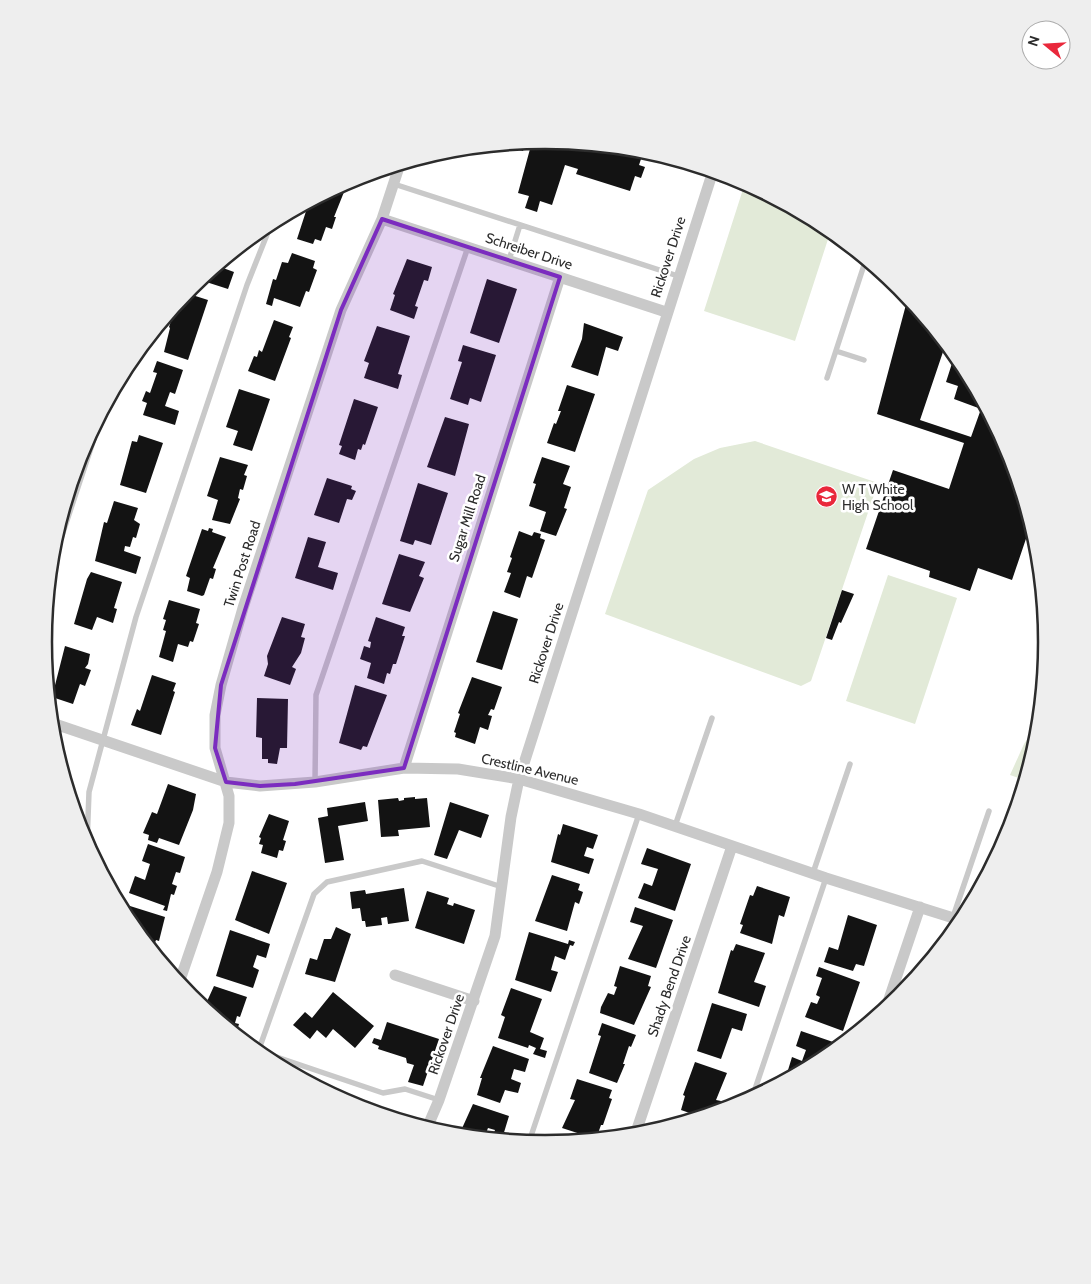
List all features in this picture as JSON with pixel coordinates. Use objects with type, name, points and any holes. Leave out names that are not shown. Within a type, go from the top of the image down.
[{"type":"street","name":"Twin Post Road","points":[[182,974],[226,842],[229,796],[215,748],[215,715],[221,685],[243,608],[342,310],[382,219],[398,172]]},
{"type":"street","name":"Rickover Drive","points":[[430,1121],[474,1001],[495,936],[511,817],[519,779],[710,177]]},
{"type":"street","name":"Schreiber Drive","points":[[382,219],[666,312]]},
{"type":"street","name":"Sugar Mill Road","points":[[404,768],[560,277]]},
{"type":"street","name":"Crestline Avenue","points":[[60,726],[226,782],[260,786],[314,782],[404,768],[458,769],[519,779],[639,814],[826,878],[954,918]]},
{"type":"street","name":"Shady Bend Drive","points":[[638,1127],[732,846]]},
{"type":"street","points":[[891,994],[920,907]]},
{"type":"street","points":[[395,975],[474,1001]]},
{"type":"lane","points":[[394,184],[678,276]]},
{"type":"lane","points":[[509,260],[520,225]]},
{"type":"lane","points":[[88,825],[89,792],[136,617],[248,285],[267,236]]},
{"type":"lane","points":[[314,782],[316,695],[469,247]]},
{"type":"lane","points":[[827,378],[864,265]]},
{"type":"lane","points":[[836,351],[864,360]]},
{"type":"lane","points":[[675,826],[712,718]]},
{"type":"lane","points":[[813,872],[850,764]]},
{"type":"lane","points":[[962,905],[989,811]]},
{"type":"lane","points":[[531,1135],[639,814]]},
{"type":"lane","points":[[261,1044],[314,894],[328,882],[422,861],[502,887]]},
{"type":"lane","points":[[755,1088],[826,878]]},
{"type":"lane","points":[[287,1062],[382,1093],[405,1089],[439,1100]]},
{"type":"highlighted area","points":[[382,219],[560,277],[404,768],[295,784],[260,786],[226,782],[215,748],[221,685],[341,310]]},
{"type":"green space","points":[[743,191],[792,215],[828,239],[795,341],[704,311]]},
{"type":"green space","points":[[755,441],[878,483],[811,681],[801,686],[605,614],[648,490],[694,459],[720,448]]},
{"type":"green space","points":[[888,575],[957,598],[915,724],[846,701]]},
{"type":"green space","points":[[1029,736],[1019,778],[1010,775]]},
{"type":"building","points":[[530,149],[578,150],[610,153],[641,158],[639,165],[645,167],[641,178],[635,176],[630,191],[576,174],[578,169],[565,165],[552,205],[540,201],[537,212],[525,208],[529,196],[518,193]]},
{"type":"building","points":[[344,193],[334,217],[336,217],[332,229],[326,227],[321,241],[315,239],[313,244],[297,239],[306,211]]},
{"type":"building","points":[[292,253],[315,261],[313,268],[317,270],[309,292],[306,291],[300,307],[274,298],[272,306],[266,304],[273,279],[276,280],[282,262],[288,263]]},
{"type":"building","points":[[407,259],[432,267],[428,281],[424,280],[415,306],[418,307],[414,319],[390,310],[395,295],[393,294]]},
{"type":"building","points":[[224,268],[234,272],[228,289],[208,283]]},
{"type":"building","points":[[487,279],[517,289],[499,343],[470,333]]},
{"type":"building","points":[[195,296],[208,300],[188,360],[164,352],[171,322]]},
{"type":"building","points":[[906,306],[943,351],[920,420],[971,437],[980,411],[1001,453],[1022,514],[1027,536],[1012,580],[978,568],[970,591],[929,577],[930,571],[866,549],[893,470],[949,489],[964,443],[877,414]]},
{"type":"building","points":[[274,320],[293,327],[289,337],[291,338],[275,381],[248,371],[254,356],[257,357],[259,350],[262,352]]},
{"type":"building","points":[[584,323],[623,337],[618,351],[606,347],[598,376],[571,367],[582,339]]},
{"type":"building","points":[[377,326],[410,336],[398,374],[402,375],[398,389],[364,378],[369,363],[364,361]]},
{"type":"building","points":[[463,345],[496,355],[481,402],[470,398],[468,405],[450,399],[462,362],[458,361]]},
{"type":"building","points":[[157,361],[183,370],[175,394],[170,392],[165,406],[179,411],[175,425],[143,415],[147,403],[142,401],[146,391],[150,393],[157,373],[153,372]]},
{"type":"building","points":[[952,364],[979,408],[954,399],[958,386],[946,382]]},
{"type":"building","points":[[567,385],[595,394],[575,452],[547,443],[554,423],[556,424],[561,411],[558,411]]},
{"type":"building","points":[[239,389],[270,399],[252,451],[233,445],[238,431],[226,427]]},
{"type":"building","points":[[354,399],[378,407],[365,445],[363,444],[361,450],[358,449],[355,460],[339,454],[342,446],[339,445]]},
{"type":"building","points":[[445,417],[469,424],[455,476],[427,467]]},
{"type":"building","points":[[139,435],[163,443],[146,493],[120,485],[132,441],[137,442]]},
{"type":"building","points":[[220,457],[248,465],[244,475],[247,476],[243,490],[240,489],[238,498],[240,499],[230,524],[212,520],[218,500],[207,496]]},
{"type":"building","points":[[542,457],[570,466],[563,484],[571,487],[564,508],[567,509],[556,536],[540,531],[546,512],[529,506],[536,484],[533,483]]},
{"type":"building","points":[[327,478],[352,486],[351,489],[356,491],[352,500],[347,499],[339,523],[314,515]]},
{"type":"building","points":[[418,483],[448,493],[431,545],[415,540],[413,545],[400,541]]},
{"type":"building","points":[[114,501],[138,508],[134,520],[140,524],[136,538],[133,537],[130,547],[125,546],[124,551],[141,557],[136,574],[95,561],[104,522],[107,523]]},
{"type":"building","points":[[209,528],[213,529],[212,532],[226,537],[213,568],[216,569],[213,579],[210,578],[202,596],[187,591],[190,578],[186,576],[202,529],[208,531]]},
{"type":"building","points":[[519,531],[532,536],[534,532],[541,534],[540,538],[545,540],[532,578],[527,576],[520,598],[504,592],[511,573],[507,572],[512,558],[510,557]]},
{"type":"building","points":[[308,537],[326,542],[318,567],[338,573],[333,590],[295,578]]},
{"type":"building","points":[[399,554],[425,562],[419,576],[424,578],[410,612],[382,604]]},
{"type":"building","points":[[91,572],[122,582],[114,608],[117,609],[113,623],[97,617],[92,630],[74,624],[87,579]]},
{"type":"building","points":[[842,590],[854,594],[832,640],[826,638]]},
{"type":"building","points":[[169,600],[200,609],[196,623],[199,624],[193,642],[190,641],[188,647],[178,644],[173,662],[159,657],[166,631],[163,630],[166,620],[163,619]]},
{"type":"building","points":[[493,611],[518,619],[502,670],[476,662]]},
{"type":"building","points":[[282,617],[305,624],[301,637],[305,638],[301,653],[292,667],[296,669],[290,685],[264,676],[268,664],[267,656]]},
{"type":"building","points":[[376,617],[405,627],[402,636],[405,636],[396,664],[393,664],[390,674],[387,673],[384,684],[367,678],[371,663],[360,659],[364,646],[370,648],[371,642],[368,641]]},
{"type":"building","points":[[65,646],[90,654],[85,668],[91,670],[85,686],[80,684],[73,704],[56,698],[55,685]]},
{"type":"building","points":[[152,675],[176,683],[173,691],[175,692],[161,735],[131,725],[137,709],[140,711]]},
{"type":"building","points":[[472,677],[502,687],[494,710],[491,709],[488,715],[492,716],[488,730],[480,727],[475,744],[455,737],[456,733],[454,732],[460,714],[458,713]]},
{"type":"building","points":[[355,685],[387,695],[367,747],[363,746],[361,750],[339,743]]},
{"type":"building","points":[[257,698],[288,699],[287,748],[280,748],[277,764],[268,763],[268,759],[262,759],[262,738],[256,737]]},
{"type":"building","points":[[168,784],[196,794],[193,810],[179,845],[159,838],[157,843],[148,840],[149,835],[143,833],[152,812],[157,814]]},
{"type":"building","points":[[415,797],[415,799],[427,798],[430,827],[398,830],[399,836],[381,837],[378,800],[398,798],[399,801],[404,800],[404,798]]},
{"type":"building","points":[[365,802],[368,821],[338,826],[344,860],[325,863],[318,818],[328,816],[327,808]]},
{"type":"building","points":[[450,802],[489,815],[481,838],[459,830],[447,859],[434,855]]},
{"type":"building","points":[[269,814],[289,821],[283,840],[286,841],[283,851],[279,850],[277,858],[261,853],[263,845],[259,844],[261,838],[259,837]]},
{"type":"building","points":[[563,824],[598,835],[593,849],[587,847],[584,856],[594,859],[589,874],[551,862],[558,834],[560,835]]},
{"type":"building","points":[[148,844],[185,857],[180,873],[176,872],[172,884],[177,886],[174,895],[171,894],[167,911],[163,910],[165,906],[129,893],[135,876],[145,880],[150,864],[142,861]]},
{"type":"building","points":[[647,848],[691,864],[675,911],[638,898],[644,883],[652,886],[658,869],[641,864]]},
{"type":"building","points":[[252,871],[287,883],[269,934],[235,920]]},
{"type":"building","points":[[552,875],[580,884],[578,890],[583,892],[579,904],[575,902],[567,931],[535,921]]},
{"type":"building","points":[[757,886],[790,897],[784,917],[779,915],[772,944],[740,933],[743,925],[740,924],[750,895],[753,896]]},
{"type":"building","points":[[404,888],[409,921],[388,924],[387,917],[381,918],[382,925],[366,927],[365,921],[362,921],[360,908],[352,909],[350,892],[365,890],[366,894]]},
{"type":"building","points":[[427,891],[449,898],[447,904],[453,906],[454,903],[475,910],[464,944],[415,928]]},
{"type":"building","points":[[130,906],[165,917],[159,941],[156,940],[154,942]]},
{"type":"building","points":[[635,907],[673,920],[656,968],[628,959],[643,926],[630,922]]},
{"type":"building","points":[[848,915],[877,925],[864,966],[856,964],[853,971],[824,962],[829,947],[838,950]]},
{"type":"building","points":[[336,927],[351,934],[335,982],[305,974],[310,958],[317,960],[324,939],[331,939]]},
{"type":"building","points":[[230,930],[270,944],[266,958],[257,955],[253,967],[259,970],[253,988],[216,976]]},
{"type":"building","points":[[529,932],[568,944],[569,940],[575,942],[573,946],[570,945],[565,960],[555,956],[551,970],[558,972],[551,992],[515,980]]},
{"type":"building","points":[[736,944],[765,953],[754,982],[766,986],[759,1007],[718,993],[731,950],[733,951]]},
{"type":"building","points":[[620,966],[651,976],[648,986],[651,987],[634,1025],[600,1013],[608,993],[614,995],[617,987],[614,986]]},
{"type":"building","points":[[819,967],[860,982],[843,1031],[805,1017],[811,1002],[817,1004],[820,997],[816,995],[822,978],[816,976]]},
{"type":"building","points":[[214,986],[247,997],[240,1017],[237,1016],[235,1023],[239,1024],[238,1027],[220,1013],[207,1001]]},
{"type":"building","points":[[511,988],[542,999],[530,1032],[544,1038],[540,1049],[547,1051],[545,1058],[533,1054],[536,1048],[529,1045],[528,1048],[498,1038],[505,1017],[501,1015]]},
{"type":"building","points":[[333,992],[374,1026],[355,1048],[333,1029],[326,1038],[317,1030],[310,1039],[293,1025],[305,1012],[312,1018]]},
{"type":"building","points":[[712,1003],[747,1014],[742,1031],[732,1028],[721,1059],[697,1051]]},
{"type":"building","points":[[387,1022],[439,1039],[423,1086],[408,1082],[414,1065],[407,1063],[406,1058],[378,1049],[379,1046],[372,1043],[374,1038],[381,1040]]},
{"type":"building","points":[[602,1023],[636,1035],[631,1047],[629,1046],[623,1064],[625,1064],[617,1083],[589,1073],[601,1036],[598,1035]]},
{"type":"building","points":[[801,1031],[833,1042],[788,1071],[792,1057],[802,1061],[806,1050],[796,1046]]},
{"type":"building","points":[[493,1046],[529,1059],[525,1072],[514,1069],[511,1079],[521,1083],[518,1093],[505,1090],[500,1103],[477,1095],[482,1078],[480,1078]]},
{"type":"building","points":[[695,1062],[727,1073],[716,1100],[721,1102],[690,1113],[681,1110],[685,1096],[683,1095]]},
{"type":"building","points":[[577,1079],[612,1090],[609,1098],[612,1099],[603,1125],[601,1125],[598,1132],[580,1134],[562,1128],[575,1100],[570,1099]]},
{"type":"building","points":[[473,1104],[509,1116],[504,1133],[494,1132],[495,1130],[488,1128],[487,1132],[462,1128]]},
{"type":"place","name":"W T White High School","points":[[826,497]]}]
